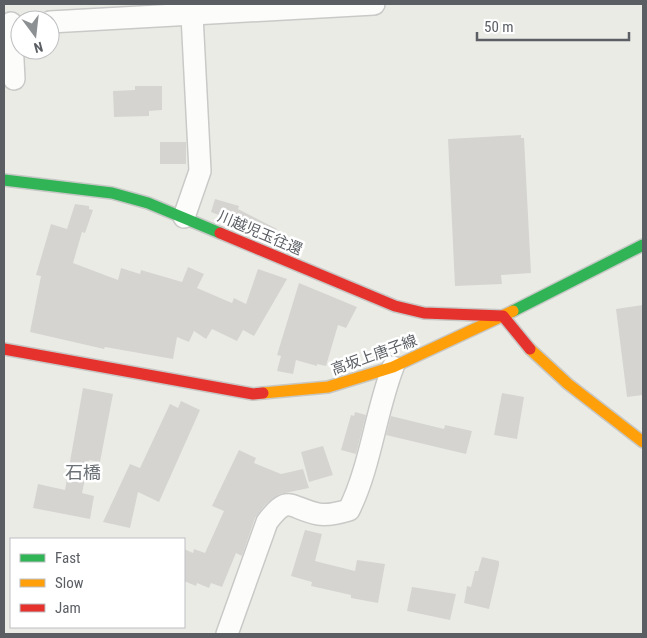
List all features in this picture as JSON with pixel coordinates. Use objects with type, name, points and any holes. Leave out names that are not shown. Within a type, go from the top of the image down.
[{"type":"street","points":[[60,22],[374,4]]},
{"type":"street","points":[[184,217],[200,171],[192,15]]},
{"type":"street","points":[[13,60],[14,79]]},
{"type":"street","name":"川越児玉往還","points":[[4,180],[112,193],[148,203],[395,306],[424,313],[502,316]]},
{"type":"street","name":"高坂上唐子線","points":[[4,349],[253,394],[328,387],[393,367],[502,316],[643,245]]},
{"type":"street","points":[[502,316],[518,340],[538,359],[643,442]]},
{"type":"street","points":[[227,634],[267,522],[278,507],[288,504],[319,514],[335,514],[349,510],[366,464],[384,389],[393,367]]},
{"type":"building","points":[[135,86],[162,86],[162,110],[149,111],[149,116],[114,117],[113,91],[135,90]]},
{"type":"building","points":[[521,135],[521,138],[524,138],[531,273],[501,275],[502,284],[455,286],[448,139]]},
{"type":"building","points":[[160,142],[186,142],[186,164],[160,164]]},
{"type":"building","points":[[215,199],[239,206],[238,209],[277,229],[274,237],[211,212]]},
{"type":"building","points":[[75,204],[89,206],[89,209],[93,210],[85,233],[82,232],[73,263],[118,280],[121,268],[140,274],[141,270],[182,282],[188,267],[204,274],[197,288],[232,303],[234,298],[246,304],[258,269],[287,279],[254,336],[243,330],[237,341],[212,329],[206,339],[194,331],[189,342],[177,337],[173,359],[105,347],[104,349],[30,332],[41,276],[36,275],[51,224],[67,229]]},
{"type":"building","points":[[299,283],[357,307],[346,328],[338,325],[326,366],[317,364],[317,366],[296,360],[293,374],[277,371],[281,356],[277,355]]},
{"type":"building","points":[[643,305],[643,395],[627,397],[616,309]]},
{"type":"building","points":[[83,388],[113,394],[100,462],[89,460],[82,493],[94,496],[90,519],[33,508],[38,484],[65,490]]},
{"type":"building","points":[[502,393],[524,397],[517,439],[494,435]]},
{"type":"building","points":[[181,401],[200,410],[159,502],[138,492],[130,528],[103,522],[130,464],[140,468],[170,404],[178,408]]},
{"type":"building","points":[[355,412],[366,415],[356,454],[341,450],[351,415],[354,416]]},
{"type":"building","points":[[391,416],[444,429],[445,425],[472,431],[466,454],[386,435]]},
{"type":"building","points":[[323,446],[333,475],[309,482],[301,452]]},
{"type":"building","points":[[239,450],[256,458],[254,463],[281,474],[303,469],[309,488],[280,494],[265,505],[255,518],[242,556],[236,553],[222,587],[211,583],[209,588],[197,583],[196,586],[185,581],[185,549],[193,553],[194,549],[205,553],[224,511],[212,506]]},
{"type":"building","points":[[305,530],[322,534],[315,561],[355,571],[357,560],[385,564],[378,603],[351,598],[351,595],[311,586],[312,582],[291,576]]},
{"type":"building","points":[[482,557],[499,561],[489,609],[464,603],[467,586],[471,587],[475,571],[478,571]]},
{"type":"building","points":[[412,587],[456,594],[450,620],[407,611]]},
{"type":"traffic: fast","points":[[4,180],[112,193],[148,203],[220,233]]},
{"type":"traffic: fast","points":[[513,311],[643,245]]},
{"type":"traffic: slow","points":[[263,393],[328,387],[393,367],[513,311]]},
{"type":"traffic: slow","points":[[530,349],[568,384],[643,442]]},
{"type":"traffic: jam","points":[[220,233],[395,306],[424,313],[503,316],[530,349]]},
{"type":"traffic: jam","points":[[4,349],[253,394],[263,393]]},
{"type":"district","name":"石橋","points":[[83,472]]}]
